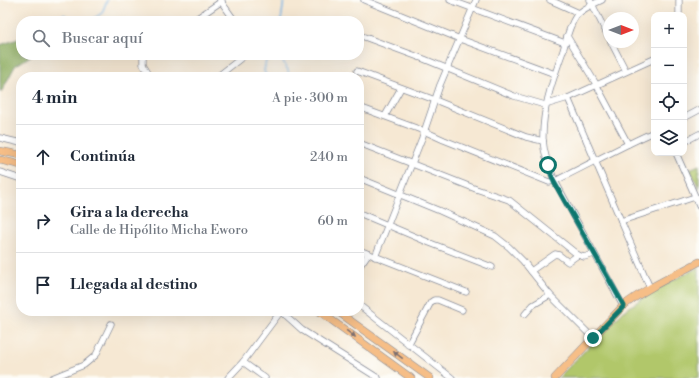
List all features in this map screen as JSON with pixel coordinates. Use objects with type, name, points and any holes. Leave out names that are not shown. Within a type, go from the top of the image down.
[{"type":"main road","points":[[0,151],[16,154]]},
{"type":"main road","points":[[0,160],[16,164]]},
{"type":"main road","points":[[555,378],[624,306],[650,288],[699,262]]},
{"type":"main road","points":[[326,316],[411,378]]},
{"type":"main road","points":[[344,316],[430,378]]},
{"type":"street","points":[[364,0],[460,39],[555,74]]},
{"type":"street","points":[[450,0],[565,43]]},
{"type":"street","points":[[375,257],[447,69],[476,0]]},
{"type":"street","points":[[550,0],[579,13]]},
{"type":"street","points":[[602,0],[591,2],[579,13],[567,36],[545,105],[543,141],[548,165],[554,182],[624,306]]},
{"type":"street","points":[[679,0],[679,12]]},
{"type":"street","points":[[200,16],[221,1],[232,16]]},
{"type":"street","points":[[591,2],[603,26]]},
{"type":"street","points":[[567,36],[596,84],[628,144]]},
{"type":"street","points":[[364,37],[514,96],[545,105],[568,98],[651,60]]},
{"type":"street","points":[[614,48],[626,71]]},
{"type":"street","points":[[143,60],[143,64],[147,72]]},
{"type":"street","points":[[223,72],[239,60]]},
{"type":"street","points":[[364,74],[435,100],[526,137],[543,141]]},
{"type":"street","points":[[385,116],[401,88]]},
{"type":"street","points":[[568,98],[650,288]]},
{"type":"street","points":[[364,109],[424,131],[450,143],[544,180],[554,182],[651,133]]},
{"type":"street","points":[[687,116],[699,110]]},
{"type":"street","points":[[687,140],[699,134]]},
{"type":"street","points":[[0,138],[16,142]]},
{"type":"street","points":[[364,145],[476,189],[509,200],[578,255],[584,257],[594,254]]},
{"type":"street","points":[[677,156],[699,205]]},
{"type":"street","points":[[0,172],[16,177]]},
{"type":"street","points":[[364,180],[496,236],[532,271],[550,295],[593,338]]},
{"type":"street","points":[[620,221],[695,197]]},
{"type":"street","points":[[364,216],[492,266]]},
{"type":"street","points":[[364,252],[466,292]]},
{"type":"street","points":[[364,260],[368,254]]},
{"type":"street","points":[[532,271],[555,254],[559,254],[568,262],[578,255]]},
{"type":"street","points":[[525,314],[533,305],[550,295]]},
{"type":"street","points":[[408,345],[431,302],[434,300],[438,300],[462,310]]},
{"type":"street","points":[[364,309],[452,378]]},
{"type":"street","points":[[228,378],[277,316]]},
{"type":"street","points":[[287,316],[302,330],[378,378]]},
{"type":"street","points":[[52,378],[84,365],[96,355],[111,324]]},
{"type":"street","points":[[242,362],[265,378]]},
{"type":"green space","points":[[16,40],[16,60],[24,60],[15,66],[2,91],[0,91],[0,45]]},
{"type":"green space","points":[[699,165],[699,188],[690,169]]},
{"type":"green space","points":[[699,267],[699,378],[558,378],[624,311],[654,290]]},
{"type":"waterway","points":[[98,16],[102,13],[107,0]]},
{"type":"waterway","points":[[282,16],[284,0]]},
{"type":"waterway","points":[[58,16],[66,16]]},
{"type":"waterway","points":[[264,72],[266,60]]},
{"type":"waterway","points":[[282,60],[288,72]]},
{"type":"route","points":[[548,165],[554,182],[624,306],[593,338]]}]
